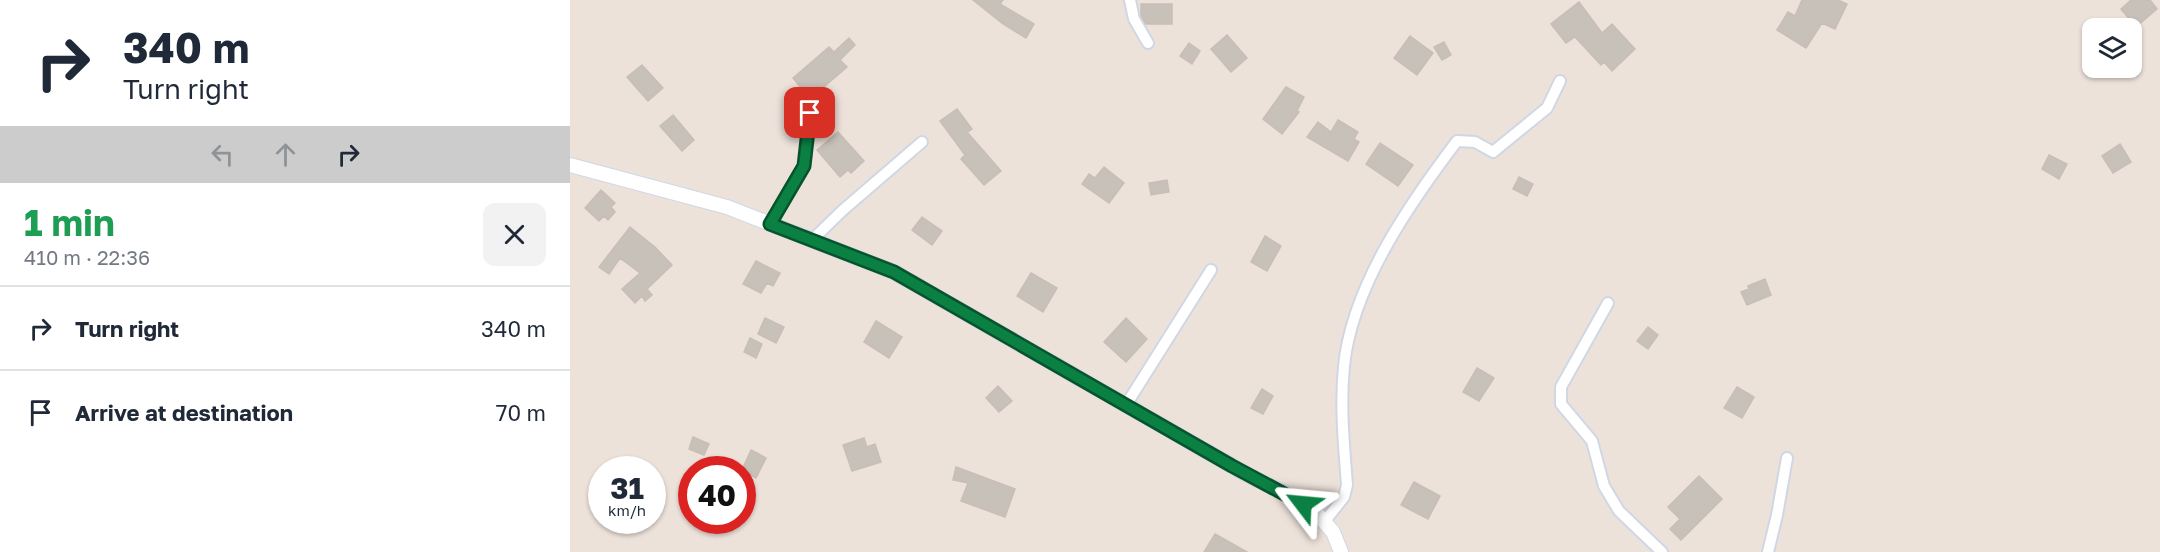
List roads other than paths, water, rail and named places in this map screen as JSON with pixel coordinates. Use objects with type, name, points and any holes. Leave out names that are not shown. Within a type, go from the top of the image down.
[{"type":"street","points":[[1130,0],[1134,19],[1148,43]]},
{"type":"street","points":[[1325,521],[1344,497],[1347,484],[1342,403],[1344,365],[1351,331],[1361,302],[1392,234],[1406,210],[1457,141],[1475,142],[1493,152],[1547,108],[1560,81]]},
{"type":"street","points":[[770,224],[804,166],[810,113]]},
{"type":"street","points":[[811,241],[843,210],[922,142]]},
{"type":"street","points":[[570,165],[700,199],[894,272],[1303,504],[1325,521],[1341,552]]},
{"type":"street","points":[[1126,405],[1211,270]]},
{"type":"street","points":[[1608,303],[1561,387],[1561,404],[1592,441],[1604,486],[1619,511],[1662,552]]},
{"type":"street","points":[[1767,552],[1778,515],[1787,458]]}]
